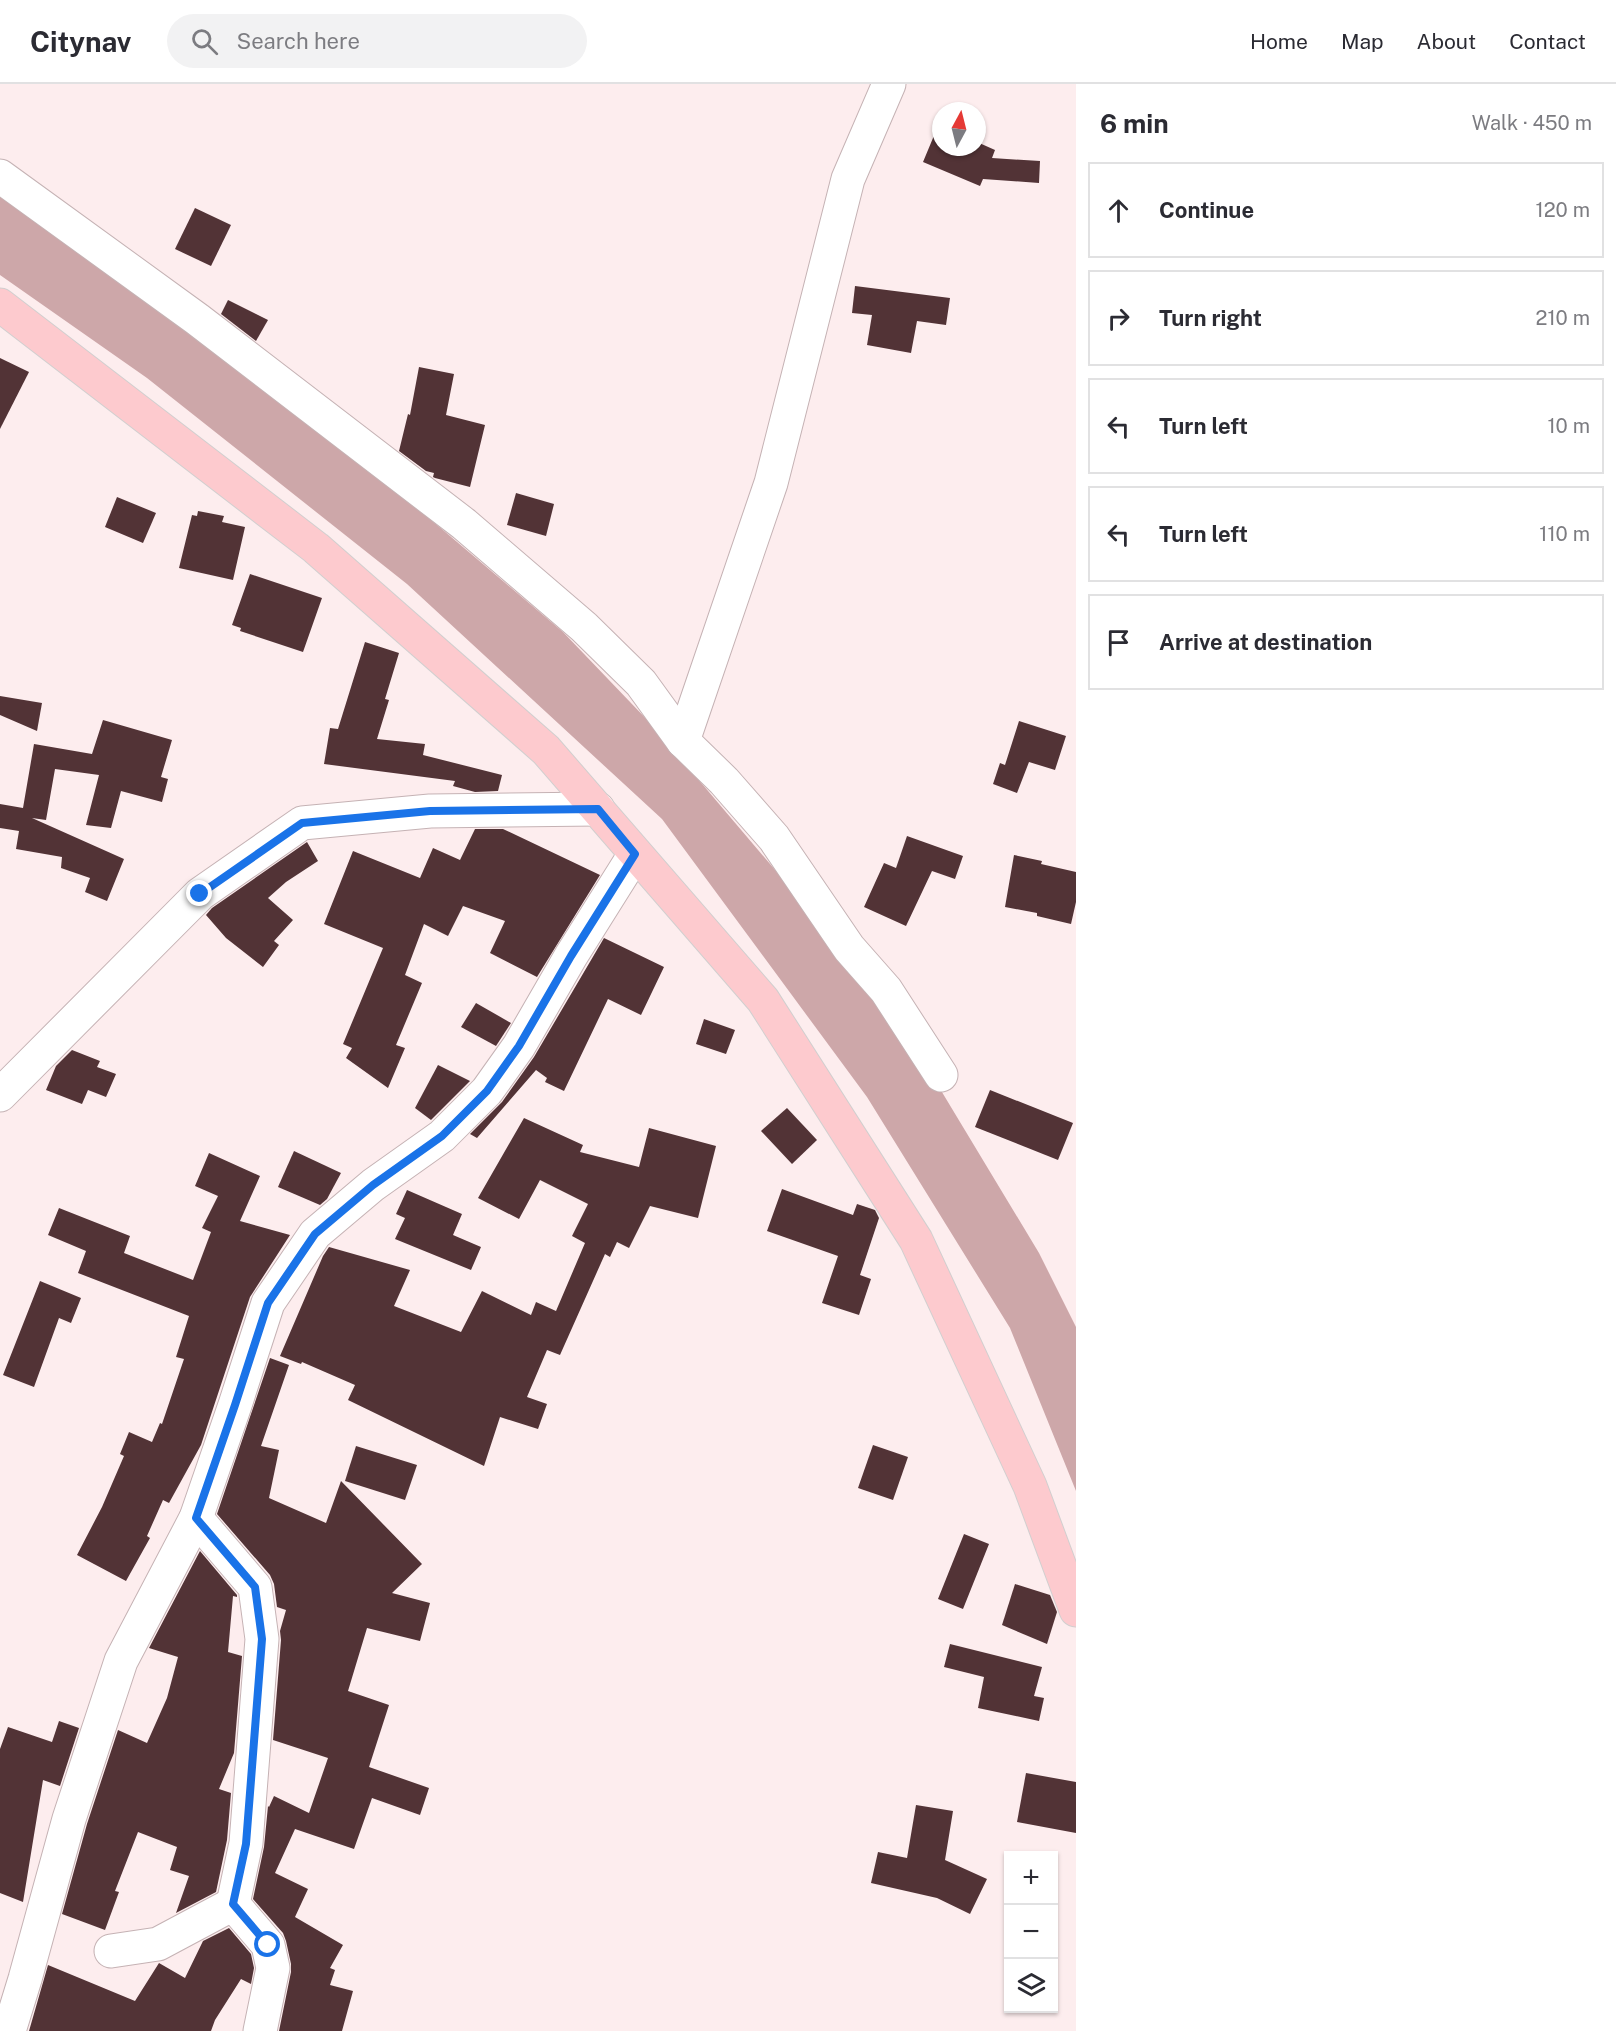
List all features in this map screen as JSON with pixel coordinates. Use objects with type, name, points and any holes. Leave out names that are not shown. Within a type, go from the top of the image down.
[{"type":"main road","points":[[0,305],[316,548],[546,750],[763,1000],[916,1240],[1030,1486],[1076,1610]]},
{"type":"street","points":[[683,741],[771,483],[848,178],[889,84]]},
{"type":"street","points":[[0,176],[197,319],[464,524],[584,627],[641,683],[683,741],[724,781],[774,838],[849,948],[886,990],[941,1075]]},
{"type":"street","points":[[0,1095],[200,894],[302,823],[430,811],[598,809]]},
{"type":"street","points":[[9,2031],[13,1976],[69,1819],[121,1661],[196,1518],[268,1303],[315,1234],[373,1185],[442,1136],[487,1091],[519,1046],[571,956],[635,854]]},
{"type":"street","points":[[111,1951],[158,1944],[233,1904],[246,1844],[262,1639],[255,1587],[196,1518]]},
{"type":"street","points":[[233,1904],[268,1945],[273,1968],[260,2031]]},
{"type":"shaded area","points":[[0,194],[350,451],[563,632],[653,726],[809,910],[919,1054],[1039,1253],[1076,1327],[1076,1491],[1010,1328],[867,1097],[662,819],[407,584],[147,378],[0,275]]},
{"type":"building","points":[[932,140],[932,156],[986,156],[986,146],[995,150],[992,158],[1040,161],[1039,183],[983,179],[980,186],[923,162]]},
{"type":"building","points":[[195,208],[231,225],[211,266],[175,249]]},
{"type":"building","points":[[855,286],[950,298],[946,325],[917,321],[911,353],[867,345],[872,315],[852,313]]},
{"type":"building","points":[[228,300],[268,320],[256,341],[221,314]]},
{"type":"building","points":[[0,358],[29,372],[0,429]]},
{"type":"building","points":[[419,367],[454,374],[446,415],[485,425],[470,487],[433,477],[434,473],[426,471],[399,451],[408,414],[410,415]]},
{"type":"building","points":[[516,493],[554,504],[546,536],[507,525]]},
{"type":"building","points":[[117,497],[156,513],[143,543],[105,527]]},
{"type":"building","points":[[198,511],[224,516],[222,522],[245,527],[233,580],[179,568],[192,515],[197,516]]},
{"type":"building","points":[[250,574],[322,598],[303,652],[240,631],[241,628],[232,625]]},
{"type":"building","points":[[365,642],[399,653],[385,699],[389,700],[377,739],[425,744],[423,755],[502,775],[498,791],[475,792],[453,786],[455,781],[324,764],[330,728],[338,729]]},
{"type":"building","points":[[0,696],[42,703],[37,731],[0,715]]},
{"type":"building","points":[[103,720],[172,740],[161,777],[168,779],[162,802],[121,791],[111,828],[86,825],[99,775],[55,769],[46,820],[32,818],[124,859],[107,901],[85,892],[90,878],[61,868],[62,857],[16,849],[19,831],[0,828],[0,804],[23,808],[34,744],[92,754]]},
{"type":"building","points":[[1019,721],[1066,736],[1055,770],[1029,762],[1017,793],[993,784],[1000,763],[1005,765]]},
{"type":"building","points":[[475,829],[503,829],[600,875],[537,977],[490,953],[505,921],[463,906],[448,936],[424,924],[405,975],[422,983],[396,1045],[405,1048],[388,1088],[346,1058],[352,1048],[343,1044],[383,948],[324,924],[353,851],[420,878],[433,848],[460,860]]},
{"type":"building","points":[[907,836],[963,856],[955,879],[932,871],[906,926],[864,907],[884,863],[896,868]]},
{"type":"building","points":[[307,842],[318,861],[286,882],[268,898],[293,920],[274,941],[279,945],[263,967],[226,938],[206,915],[212,908]]},
{"type":"building","points":[[1014,855],[1076,872],[1076,902],[1071,924],[1037,916],[1037,913],[1005,907]]},
{"type":"building","points":[[604,938],[664,967],[641,1015],[608,999],[564,1091],[545,1082],[547,1078],[536,1070],[477,1138],[470,1134],[502,1102],[534,1057]]},
{"type":"building","points":[[476,1003],[511,1023],[496,1046],[461,1027]]},
{"type":"building","points":[[704,1019],[735,1030],[726,1054],[696,1044]]},
{"type":"building","points":[[72,1050],[100,1061],[97,1067],[116,1074],[106,1097],[88,1090],[82,1104],[46,1090],[56,1066]]},
{"type":"building","points":[[438,1065],[470,1081],[431,1120],[415,1108]]},
{"type":"building","points":[[990,1090],[1073,1123],[1058,1160],[975,1127]]},
{"type":"building","points":[[787,1108],[817,1140],[792,1164],[761,1131]]},
{"type":"building","points":[[524,1118],[583,1145],[580,1152],[639,1167],[649,1128],[716,1146],[698,1218],[650,1206],[629,1248],[617,1242],[610,1257],[605,1254],[560,1355],[547,1350],[527,1397],[547,1404],[538,1429],[500,1417],[484,1466],[348,1400],[355,1385],[302,1362],[301,1364],[280,1356],[329,1247],[410,1270],[394,1306],[461,1332],[482,1291],[531,1315],[536,1302],[556,1311],[585,1243],[572,1236],[588,1204],[540,1180],[519,1219],[478,1198]]},
{"type":"building","points":[[294,1151],[341,1173],[327,1199],[320,1205],[278,1187]]},
{"type":"building","points":[[209,1153],[260,1176],[240,1221],[290,1235],[250,1297],[201,1445],[169,1503],[163,1500],[147,1536],[150,1538],[126,1581],[77,1555],[102,1507],[124,1456],[120,1454],[129,1432],[152,1442],[160,1423],[162,1424],[184,1359],[176,1357],[189,1316],[78,1273],[86,1251],[48,1235],[59,1208],[130,1236],[124,1253],[193,1280],[211,1232],[202,1228],[218,1196],[195,1186]]},
{"type":"building","points":[[782,1189],[853,1215],[857,1204],[875,1210],[879,1218],[860,1275],[871,1279],[859,1315],[822,1303],[838,1256],[767,1231]]},
{"type":"building","points":[[407,1190],[462,1214],[453,1235],[481,1247],[471,1270],[395,1239],[405,1218],[396,1214]]},
{"type":"building","points":[[40,1281],[81,1298],[71,1323],[59,1318],[34,1387],[3,1375]]},
{"type":"building","points":[[270,1358],[289,1365],[261,1446],[279,1450],[269,1498],[326,1523],[341,1481],[422,1564],[392,1593],[430,1603],[420,1641],[367,1628],[348,1691],[389,1705],[369,1767],[429,1788],[420,1815],[372,1798],[354,1849],[295,1829],[275,1873],[308,1889],[295,1917],[343,1945],[330,1968],[335,1970],[330,1985],[353,1991],[342,2031],[279,2031],[291,1964],[283,1933],[253,1899],[264,1847],[268,1806],[274,1796],[309,1813],[328,1758],[273,1740],[280,1631],[286,1610],[277,1607],[274,1584],[270,1575],[217,1514]]},
{"type":"building","points":[[873,1445],[908,1457],[893,1500],[858,1488]]},
{"type":"building","points":[[356,1446],[417,1465],[405,1500],[345,1481]]},
{"type":"building","points":[[964,1534],[989,1544],[963,1609],[938,1599]]},
{"type":"building","points":[[200,1551],[237,1595],[237,1597],[233,1596],[228,1652],[242,1656],[234,1753],[219,1789],[231,1793],[227,1840],[216,1892],[176,1913],[189,1876],[170,1870],[177,1847],[138,1832],[115,1891],[119,1892],[105,1930],[62,1914],[87,1824],[118,1730],[147,1743],[167,1698],[178,1657],[149,1648]]},
{"type":"building","points":[[1015,1584],[1050,1595],[1057,1612],[1047,1644],[1002,1625]]},
{"type":"building","points":[[950,1644],[1042,1667],[1034,1696],[1044,1698],[1039,1721],[978,1708],[984,1677],[944,1667]]},
{"type":"building","points":[[59,1721],[79,1728],[60,1786],[43,1780],[23,1902],[0,1893],[0,1749],[8,1727],[52,1742]]},
{"type":"building","points":[[1026,1773],[1076,1782],[1076,1833],[1017,1822]]},
{"type":"building","points":[[916,1805],[953,1811],[945,1860],[987,1879],[970,1914],[937,1898],[871,1883],[878,1852],[907,1858]]},
{"type":"building","points":[[229,1928],[251,1954],[254,1968],[251,1984],[241,1979],[215,2020],[211,2031],[29,2031],[48,1965],[135,2001],[159,1963],[185,1978],[203,1941]]},
{"type":"route","points":[[200,894],[302,823],[430,811],[598,809],[635,854],[571,956],[519,1046],[487,1091],[442,1136],[373,1185],[315,1234],[268,1303],[196,1518],[255,1587],[262,1639],[246,1844],[233,1904],[268,1945]]}]
